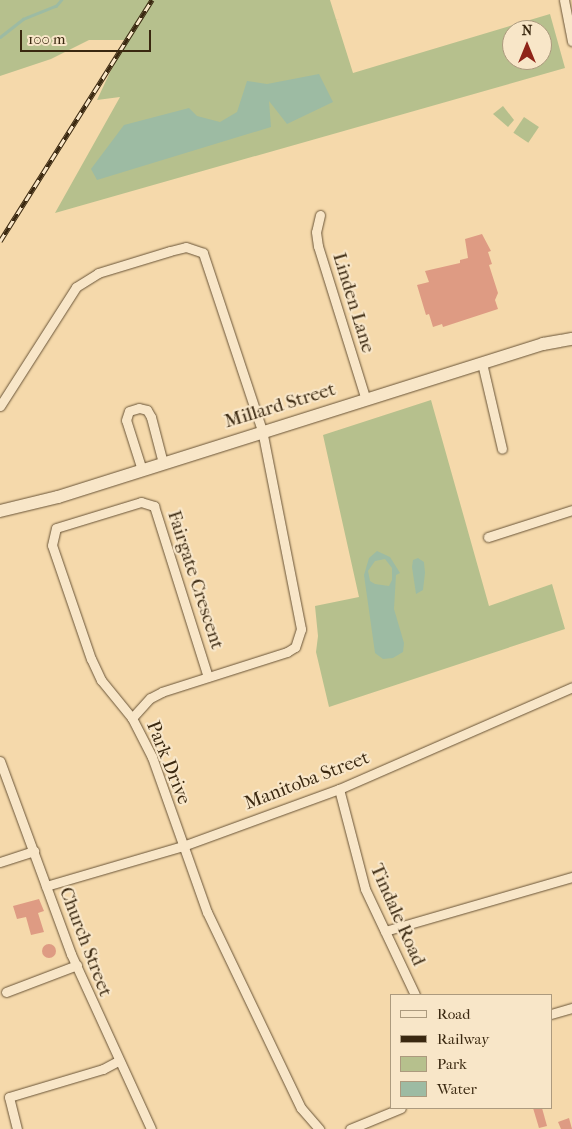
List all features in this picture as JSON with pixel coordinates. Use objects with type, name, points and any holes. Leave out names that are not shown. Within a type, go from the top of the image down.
[{"type":"street","points":[[564,0],[572,41]]},
{"type":"street","name":"Linden Lane","points":[[320,215],[316,232],[318,246],[366,400]]},
{"type":"street","points":[[0,406],[76,286],[98,273],[186,247],[203,253],[262,430]]},
{"type":"street","name":"Millard Street","points":[[0,511],[142,470],[262,430],[366,400],[544,344],[572,339]]},
{"type":"street","points":[[482,363],[502,448]]},
{"type":"street","points":[[142,470],[126,420],[129,411],[139,408],[146,410],[151,417],[162,463]]},
{"type":"street","name":"Park Drive","points":[[262,430],[301,628],[300,638],[295,647],[287,652],[150,698],[132,718],[152,757],[207,912],[301,1108],[319,1129]]},
{"type":"street","name":"Fairgate Crescent","points":[[132,718],[101,680],[91,659],[52,545],[56,528],[142,502],[154,506],[208,677]]},
{"type":"street","points":[[488,537],[572,510]]},
{"type":"street","name":"Manitoba Street","points":[[46,886],[183,846],[339,789],[572,687]]},
{"type":"street","name":"Church Street","points":[[0,761],[77,965],[118,1061],[151,1129]]},
{"type":"street","name":"Tindale Road","points":[[339,789],[358,872],[415,994]]},
{"type":"street","points":[[0,862],[34,852]]},
{"type":"street","points":[[385,931],[572,877]]},
{"type":"street","points":[[6,992],[77,965]]},
{"type":"street","points":[[552,1014],[572,1008]]},
{"type":"street","points":[[17,1129],[5,1095],[103,1069],[118,1061]]},
{"type":"street","points":[[350,1129],[400,1109]]},
{"type":"green space","points":[[0,0],[330,0],[353,73],[502,28],[502,70],[552,70],[552,21],[565,68],[55,213],[120,97],[97,100],[125,40],[89,40],[51,59],[0,76]]},
{"type":"green space","points":[[550,14],[552,20],[530,20]]},
{"type":"green space","points":[[503,106],[514,120],[508,127],[493,114]]},
{"type":"green space","points":[[524,117],[539,127],[528,143],[513,133]]},
{"type":"green space","points":[[431,400],[489,606],[552,584],[565,629],[329,707],[316,652],[318,636],[315,606],[359,597],[323,435]]},
{"type":"water","points":[[319,74],[333,102],[287,124],[269,101],[271,127],[97,180],[91,169],[124,125],[189,108],[197,116],[220,122],[237,112],[247,81],[267,84]]},
{"type":"water","points":[[377,551],[390,557],[400,573],[396,575],[394,609],[404,643],[403,652],[393,658],[383,659],[375,653],[364,575],[369,558]],"holes":[[[385,559],[392,568],[392,580],[389,586],[375,584],[370,581],[368,571],[375,561]]]},
{"type":"water","points":[[418,558],[424,562],[425,573],[423,590],[416,594],[412,567],[413,560]]},
{"type":"building","points":[[482,234],[491,251],[488,252],[492,264],[489,265],[498,293],[495,300],[498,309],[443,327],[442,324],[433,327],[429,314],[426,315],[417,285],[429,282],[425,271],[460,263],[460,260],[468,258],[465,239]]},
{"type":"building","points":[[39,899],[44,911],[38,913],[44,932],[31,935],[26,917],[17,919],[13,906]]},
{"type":"building","points":[[49,944],[54,946],[56,951],[54,956],[49,958],[44,956],[42,951],[44,946]]},
{"type":"building","points":[[533,1109],[542,1109],[547,1126],[539,1128]]},
{"type":"building","points":[[569,1118],[572,1129],[561,1129],[558,1122]]},
{"type":"waterway","points":[[0,37],[23,19],[56,6],[61,0]]},
{"type":"railway","points":[[0,241],[152,0]]}]
